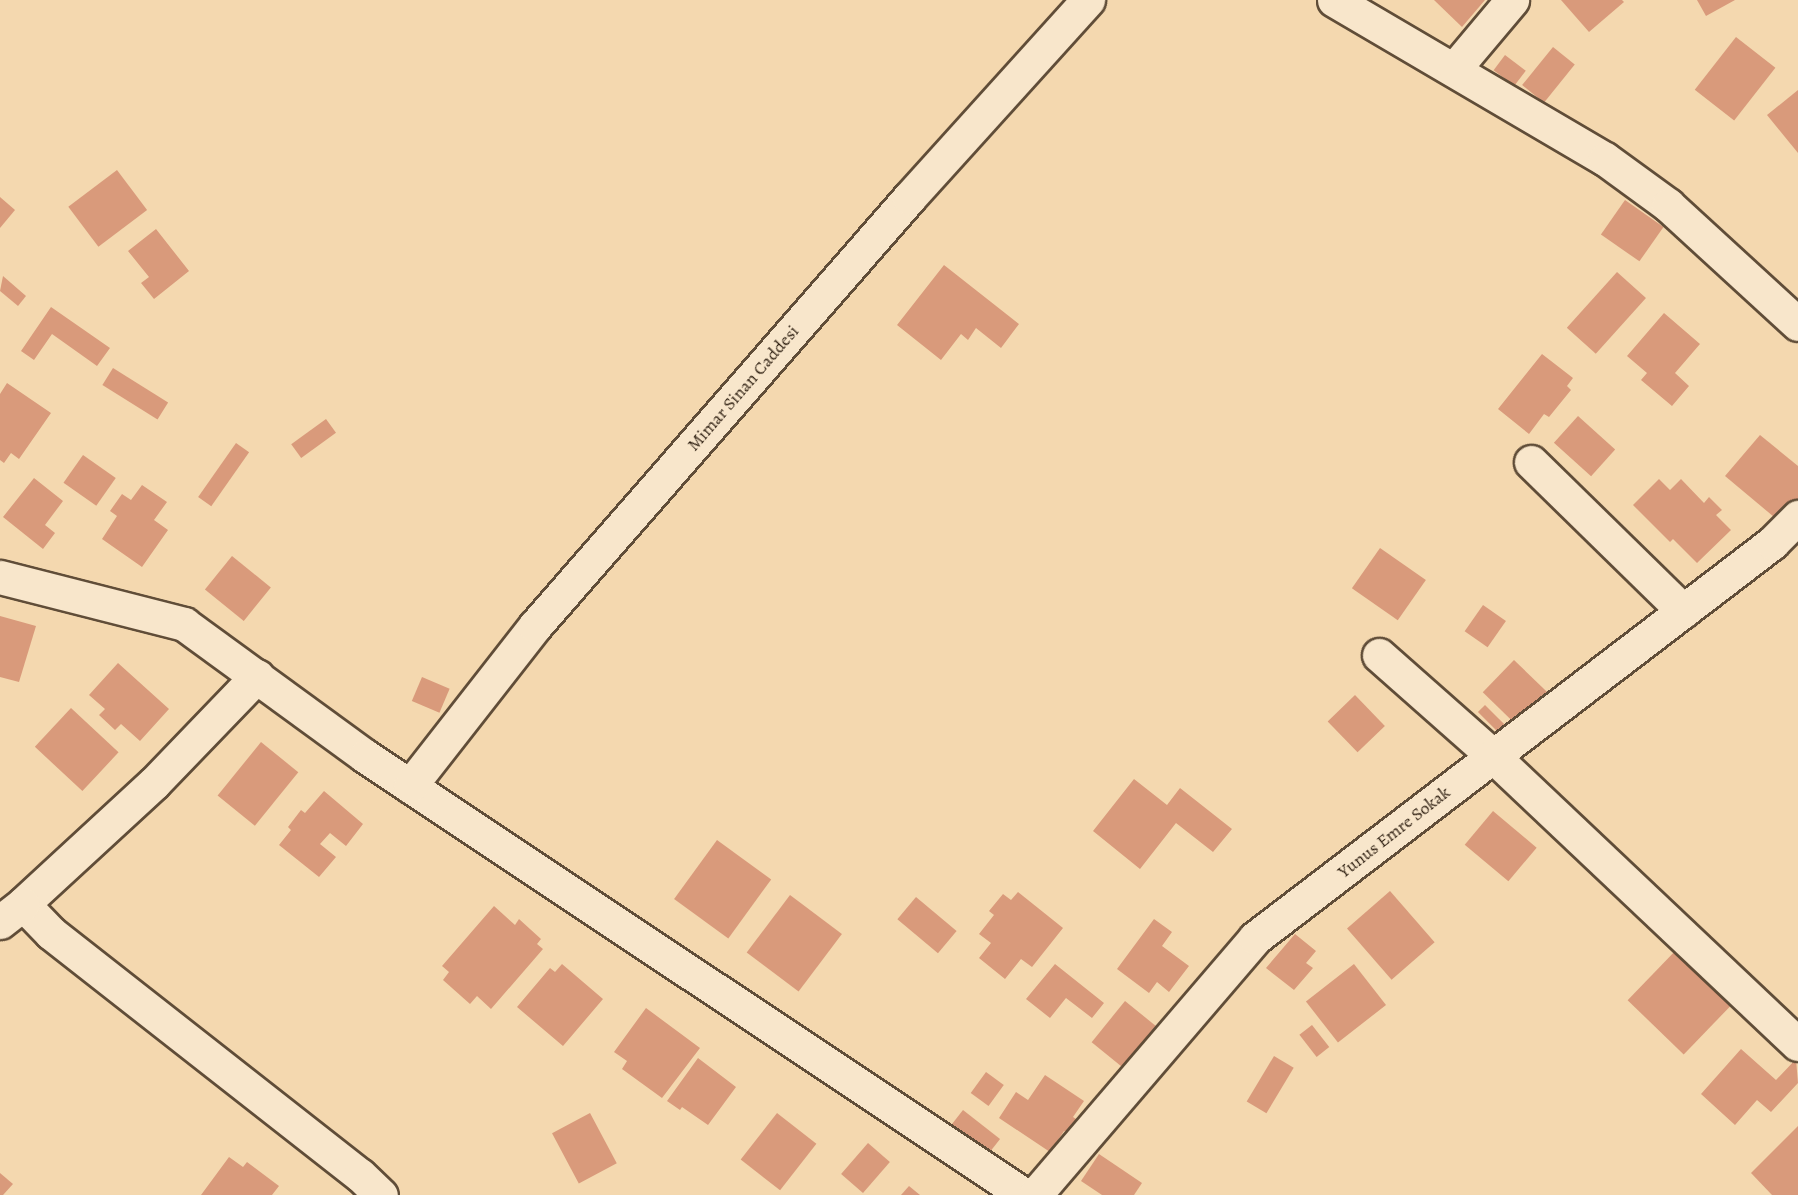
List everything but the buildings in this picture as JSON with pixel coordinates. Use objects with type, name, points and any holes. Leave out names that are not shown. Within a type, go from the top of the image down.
[{"type":"street","name":"Mimar Sinan Caddesi","points":[[410,786],[535,626],[909,198],[1088,0]]},
{"type":"street","points":[[1334,0],[1455,68],[1605,159],[1668,205],[1798,324]]},
{"type":"street","points":[[1455,68],[1512,0]]},
{"type":"street","points":[[1531,462],[1683,611]]},
{"type":"street","name":"Yunus Emre Sokak","points":[[1035,1195],[1255,938],[1772,543],[1798,517]]},
{"type":"street","points":[[0,577],[184,624],[365,756],[1024,1195]]},
{"type":"street","points":[[1379,655],[1493,756],[1798,1044]]},
{"type":"street","points":[[257,676],[154,783],[12,913],[51,933],[360,1175],[381,1195]]}]
